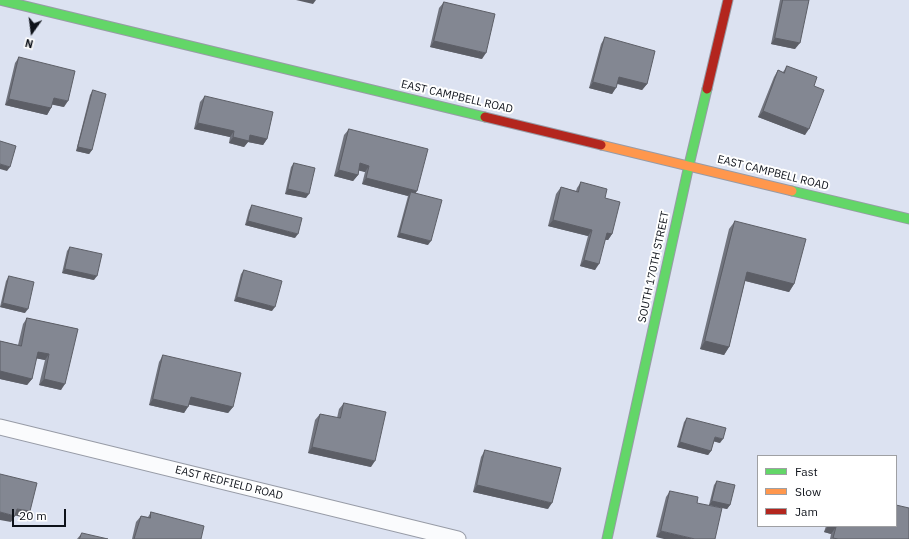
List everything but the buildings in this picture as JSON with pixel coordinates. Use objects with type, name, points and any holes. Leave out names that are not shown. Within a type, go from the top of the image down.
[{"type":"street","name":"EAST CAMPBELL ROAD","points":[[0,0],[909,219]]},
{"type":"street","name":"SOUTH 170TH STREET","points":[[607,539],[689,165],[728,0]]},
{"type":"street","name":"EAST REDFIELD ROAD","points":[[0,427],[458,539]]},
{"type":"traffic: fast","points":[[0,0],[485,117]]},
{"type":"traffic: fast","points":[[607,539],[707,89]]},
{"type":"traffic: fast","points":[[792,191],[909,219]]},
{"type":"traffic: slow","points":[[601,145],[792,191]]},
{"type":"traffic: jam","points":[[707,89],[728,0]]},
{"type":"traffic: jam","points":[[485,117],[601,145]]}]
